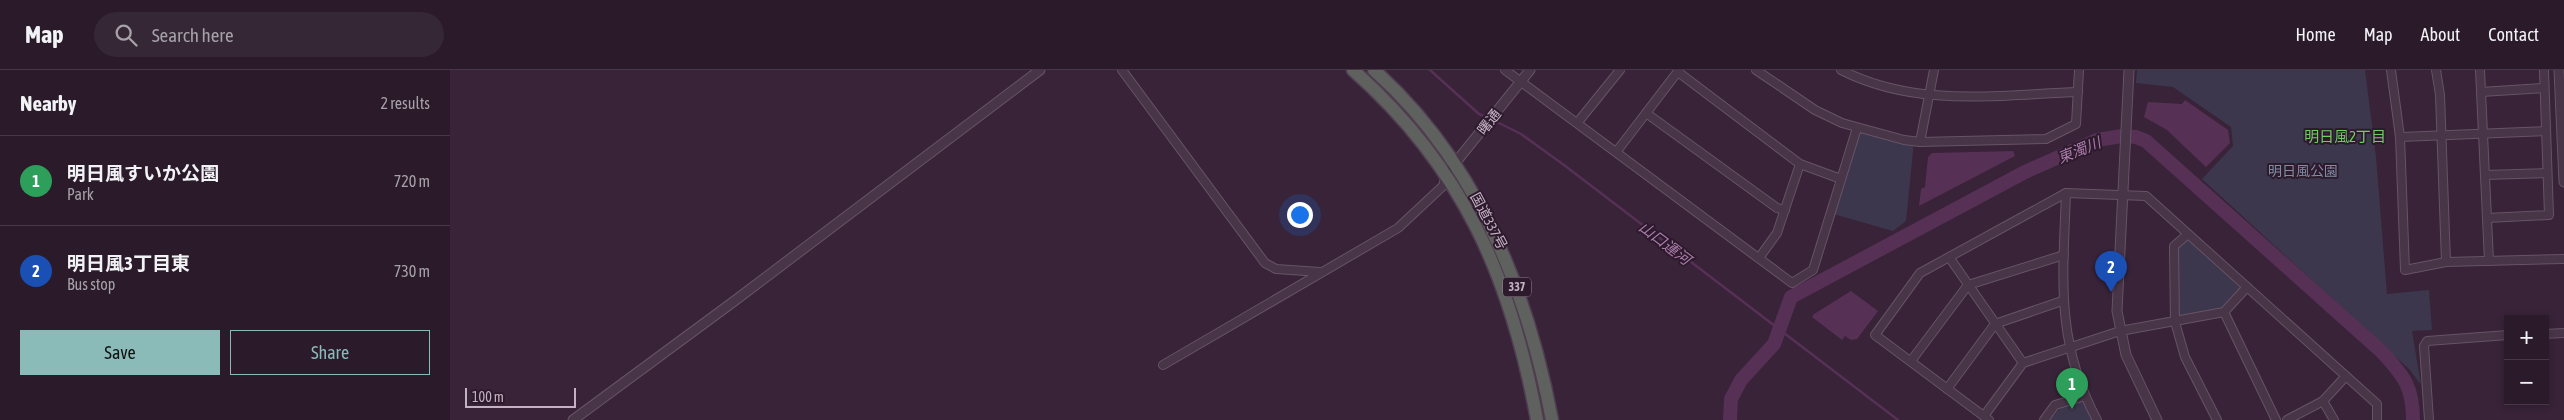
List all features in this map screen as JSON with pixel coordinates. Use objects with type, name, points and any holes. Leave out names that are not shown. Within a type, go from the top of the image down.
[{"type":"highway","name":"国道337号","points":[[1353,70],[1380,94],[1446,173],[1490,252],[1511,311],[1530,381],[1538,420]]},
{"type":"highway","name":"国道337号","points":[[1374,70],[1422,118],[1456,163],[1501,245],[1525,307],[1544,376],[1552,420]]},
{"type":"street","points":[[572,420],[733,302],[1040,70]]},
{"type":"street","points":[[1122,70],[1265,263],[1276,269],[1312,273],[1320,272]]},
{"type":"street","points":[[1505,70],[1578,122],[1792,283],[1813,270],[1857,128]]},
{"type":"street","name":"曙通","points":[[1446,173],[1530,70]]},
{"type":"street","points":[[1578,122],[1620,70]]},
{"type":"street","points":[[1756,70],[1815,110],[1857,128],[1881,135],[1920,142],[2046,140],[2076,124],[2079,70]]},
{"type":"street","points":[[1841,70],[1882,86],[1929,96],[2078,92]]},
{"type":"street","points":[[1920,142],[1934,70]]},
{"type":"street","points":[[2129,70],[2116,289],[2120,331],[2135,376],[2157,420]]},
{"type":"street","points":[[2391,70],[2400,137],[2405,270],[2446,262],[2564,259]]},
{"type":"street","points":[[2436,70],[2441,135],[2446,262]]},
{"type":"street","points":[[2480,70],[2489,261]]},
{"type":"street","points":[[2487,218],[2549,215],[2544,70]]},
{"type":"street","points":[[2559,70],[2564,182]]},
{"type":"street","points":[[1617,151],[1679,71],[1800,164],[1841,179]]},
{"type":"street","points":[[2481,92],[2544,88]]},
{"type":"street","points":[[1646,113],[1777,208],[1785,210]]},
{"type":"street","points":[[2400,137],[2546,131]]},
{"type":"street","points":[[1759,258],[1777,233],[1800,164]]},
{"type":"street","points":[[1163,365],[1398,228],[1443,186],[1446,173]]},
{"type":"street","points":[[2485,175],[2548,173]]},
{"type":"street","points":[[2066,193],[2062,301],[2069,348],[2077,378],[2097,420]]},
{"type":"street","points":[[2247,287],[2224,312],[2120,331],[2022,363],[1987,418],[1875,334],[1920,273],[2066,193],[2146,196],[2377,404],[2377,420]]},
{"type":"street","points":[[2188,234],[2174,246],[2175,322],[2185,357],[2216,420]]},
{"type":"street","points":[[1911,361],[1968,285],[2064,255]]},
{"type":"street","points":[[1949,257],[2022,363]]},
{"type":"street","points":[[1947,389],[1995,324],[2062,301]]},
{"type":"street","points":[[2224,312],[2276,420]]},
{"type":"street","points":[[2549,334],[2564,333]]},
{"type":"street","points":[[2429,420],[2424,346],[2428,340],[2504,336]]},
{"type":"street","points":[[2287,420],[2323,400],[2346,376]]},
{"type":"street","points":[[2044,420],[2056,405],[2085,396]]},
{"type":"street","points":[[2323,400],[2334,420]]},
{"type":"green space","name":"明日風公園","points":[[2137,70],[2365,70],[2376,157],[2387,294],[2429,290],[2432,330],[2412,331],[2421,385],[2410,370],[2202,179],[2233,146],[2231,127],[2173,87],[2136,83]]},
{"type":"green space","points":[[1857,128],[1914,141],[1906,221],[1893,231],[1830,213]]},
{"type":"green space","points":[[2188,234],[2247,287],[2224,312],[2175,322],[2174,246]]},
{"type":"green space","points":[[2082,399],[2092,420],[2050,420],[2061,407]]},
{"type":"shaded area","points":[[2185,100],[2228,130],[2230,143],[2206,167],[2167,130],[2144,117],[2148,102],[2182,104]]},
{"type":"shaded area","points":[[2013,151],[2015,156],[1919,206],[1921,189],[1925,187],[1928,157],[1932,153]]},
{"type":"shaded area","points":[[1851,291],[1878,311],[1857,339],[1851,340],[1845,336],[1842,340],[1812,317]]},
{"type":"waterway","name":"山口運河","points":[[1430,70],[1479,114],[1488,118]]},
{"type":"waterway","name":"山口運河","points":[[1493,120],[1521,134],[1564,165],[1898,420]]},
{"type":"waterway","name":"東濁川","points":[[1730,420],[1731,399],[1741,380],[1774,344],[1791,297],[2025,172],[2097,140],[2122,136],[2136,137],[2146,141],[2382,352],[2406,383],[2413,409],[2413,420]]},
{"type":"place","name":"明日風3丁目東","points":[[2111,292]]},
{"type":"place","name":"明日風すいか公園","points":[[2072,409]]},
{"type":"district","name":"明日風2丁目","points":[[2345,136]]}]
